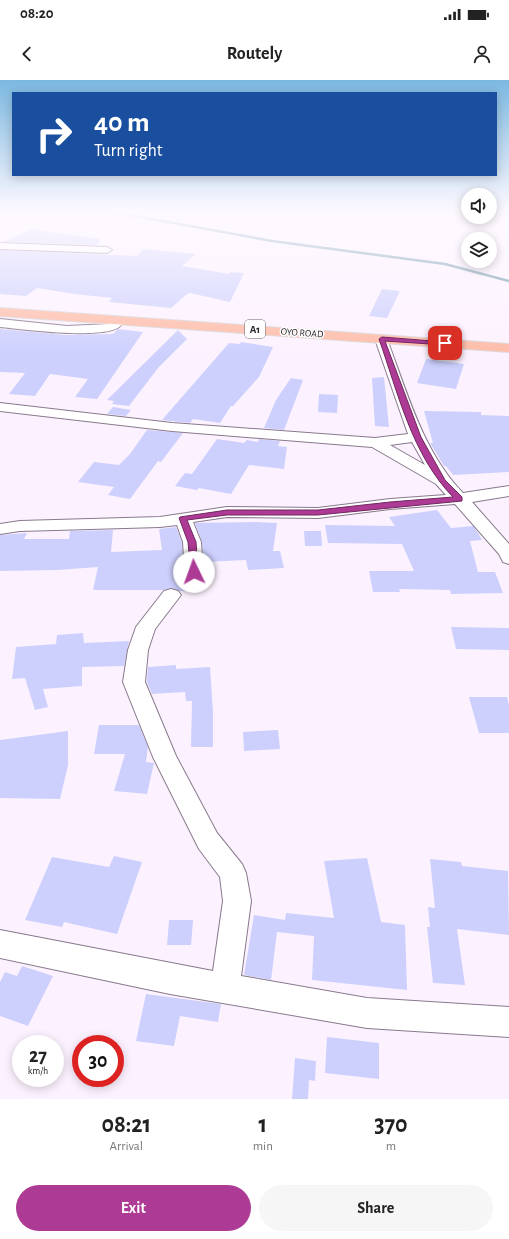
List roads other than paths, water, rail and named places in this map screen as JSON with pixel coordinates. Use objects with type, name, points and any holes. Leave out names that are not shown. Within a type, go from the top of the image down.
[{"type":"highway","name":"OYO ROAD","points":[[0,312],[509,348]]},
{"type":"street","points":[[0,323],[67,330],[112,327],[115,325],[115,320]]},
{"type":"street","points":[[382,339],[417,437],[442,481],[507,553],[509,558]]},
{"type":"street","points":[[0,407],[172,427],[375,443],[417,437]]},
{"type":"street","points":[[375,443],[442,481]]},
{"type":"street","points":[[0,529],[20,526],[160,522],[227,512],[318,513],[390,504],[459,499],[509,491]]},
{"type":"street","points":[[183,518],[192,542],[194,572]]},
{"type":"street","points":[[171,595],[146,627],[138,650],[134,682],[165,757],[208,840],[233,873],[236,900],[225,988]]},
{"type":"street","points":[[0,944],[225,988],[367,1013],[509,1022]]},
{"type":"waterway","points":[[412,260],[445,264],[509,281]]}]
